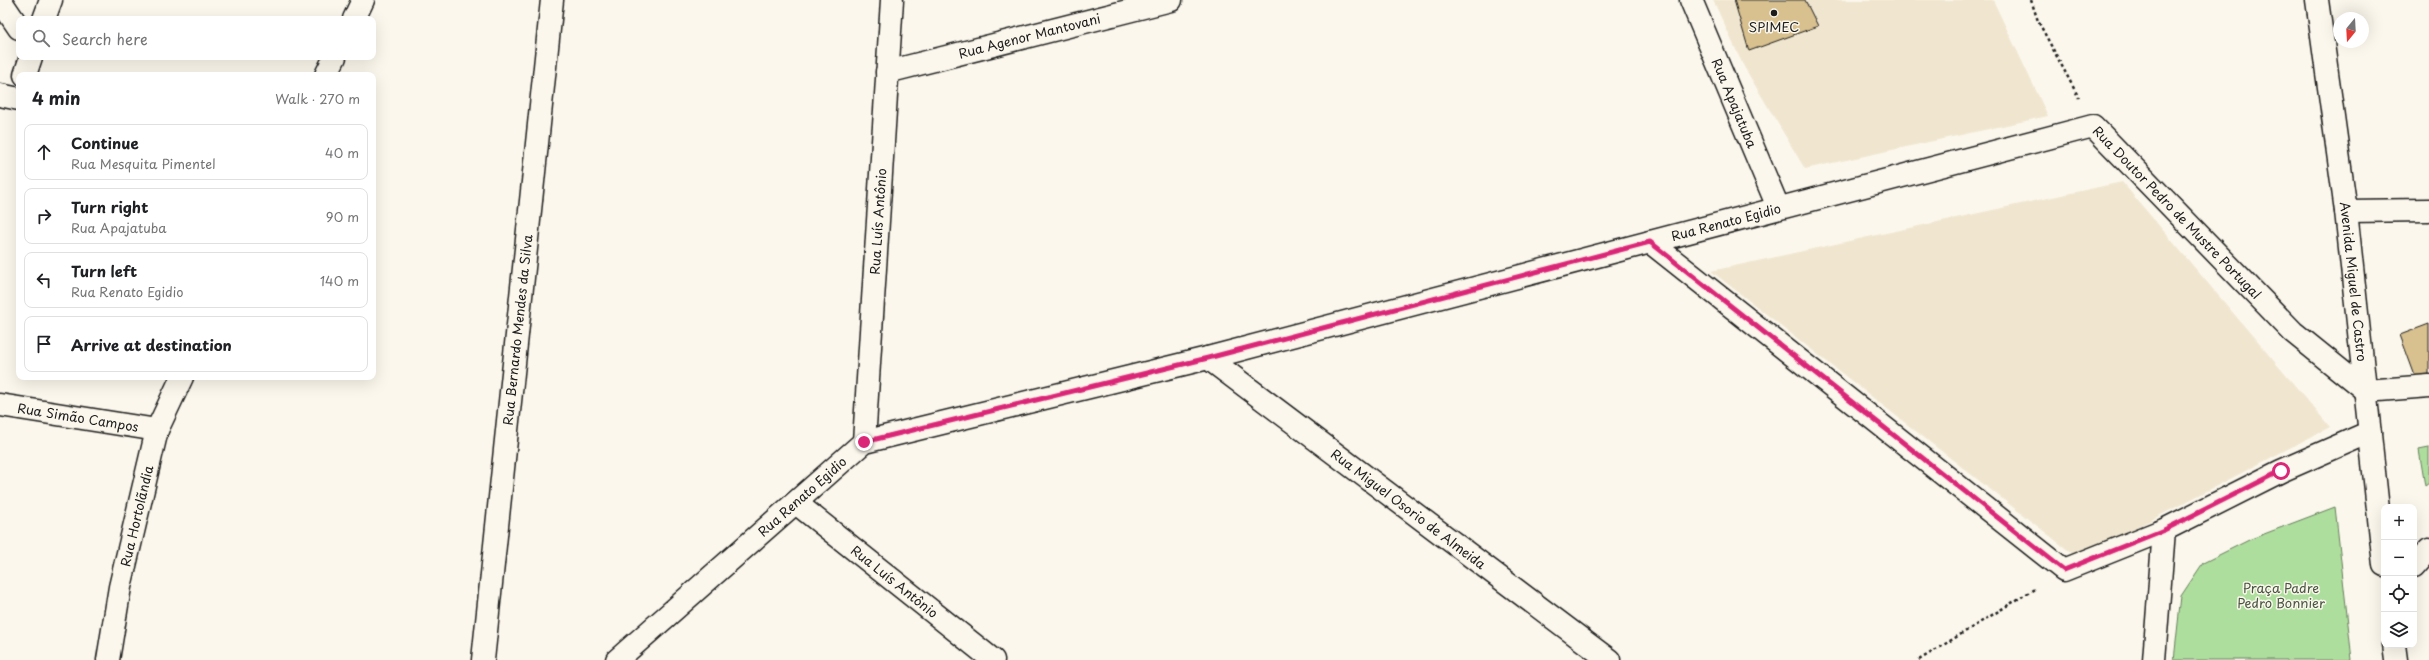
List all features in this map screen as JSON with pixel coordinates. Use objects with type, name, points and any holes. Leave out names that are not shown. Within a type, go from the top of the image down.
[{"type":"street","points":[[0,0],[16,24]]},
{"type":"street","points":[[45,16],[50,0]]},
{"type":"street","points":[[355,16],[363,0]]},
{"type":"street","name":"Rua Bernardo Mendes da Silva","points":[[483,660],[552,0]]},
{"type":"street","name":"Rua Luís Antônio","points":[[864,442],[892,0]]},
{"type":"street","name":"Rua Agenor Mantovani","points":[[887,72],[1171,0]]},
{"type":"street","name":"Rua Apajatuba","points":[[1691,0],[1778,207]]},
{"type":"street","name":"Avenida Miguel de Castro","points":[[2317,0],[2346,211],[2381,540]]},
{"type":"street","points":[[26,72],[30,60]]},
{"type":"street","points":[[328,72],[334,60]]},
{"type":"street","name":"Rua Renato Egidio","points":[[617,660],[864,442],[1208,358],[1778,207],[2093,126]]},
{"type":"street","name":"Rua Doutor Pedro de Mustre Portugal","points":[[2093,126],[2293,332],[2366,391]]},
{"type":"street","points":[[2346,211],[2429,210]]},
{"type":"street","points":[[1650,242],[2064,570],[2164,530],[2281,471],[2370,432]]},
{"type":"street","name":"Rua Miguel Osorio de Almeida","points":[[1208,358],[1609,660]]},
{"type":"street","name":"Rua Hortolãndia","points":[[108,660],[120,587],[157,430],[181,380]]},
{"type":"street","points":[[2366,391],[2429,386]]},
{"type":"street","name":"Rua Simão Campos","points":[[0,405],[157,430]]},
{"type":"street","name":"Rua Luís Antônio","points":[[796,503],[993,660]]},
{"type":"street","points":[[2154,660],[2164,530]]},
{"type":"street","points":[[2417,564],[2429,550]]},
{"type":"street","points":[[2394,648],[2396,660]]},
{"type":"path","name":"Rua Doutor Pedro de Mustre Portugal","points":[[2031,0],[2038,21],[2093,126]]},
{"type":"path","points":[[1919,660],[2064,570]]},
{"type":"shaded area","points":[[1713,0],[1993,0],[2048,116],[1805,169],[1743,65]]},
{"type":"shaded area","points":[[2122,182],[2330,427],[2078,558],[1711,271]]},
{"type":"green space","points":[[2429,448],[2429,483],[2425,486],[2419,450]]},
{"type":"green space","name":"Praça Padre Pedro Bonnier","points":[[2335,507],[2352,660],[2174,660],[2181,596],[2203,563],[2251,539]]},
{"type":"building","name":"SPIMEC","points":[[1734,0],[1805,0],[1818,26],[1749,51]]},
{"type":"building","points":[[2429,324],[2429,380],[2418,384],[2400,335]]},
{"type":"place","name":"SPIMEC","points":[[1774,13]]},
{"type":"route","points":[[864,442],[1208,358],[1650,242],[2064,570],[2164,530],[2281,471]]}]
